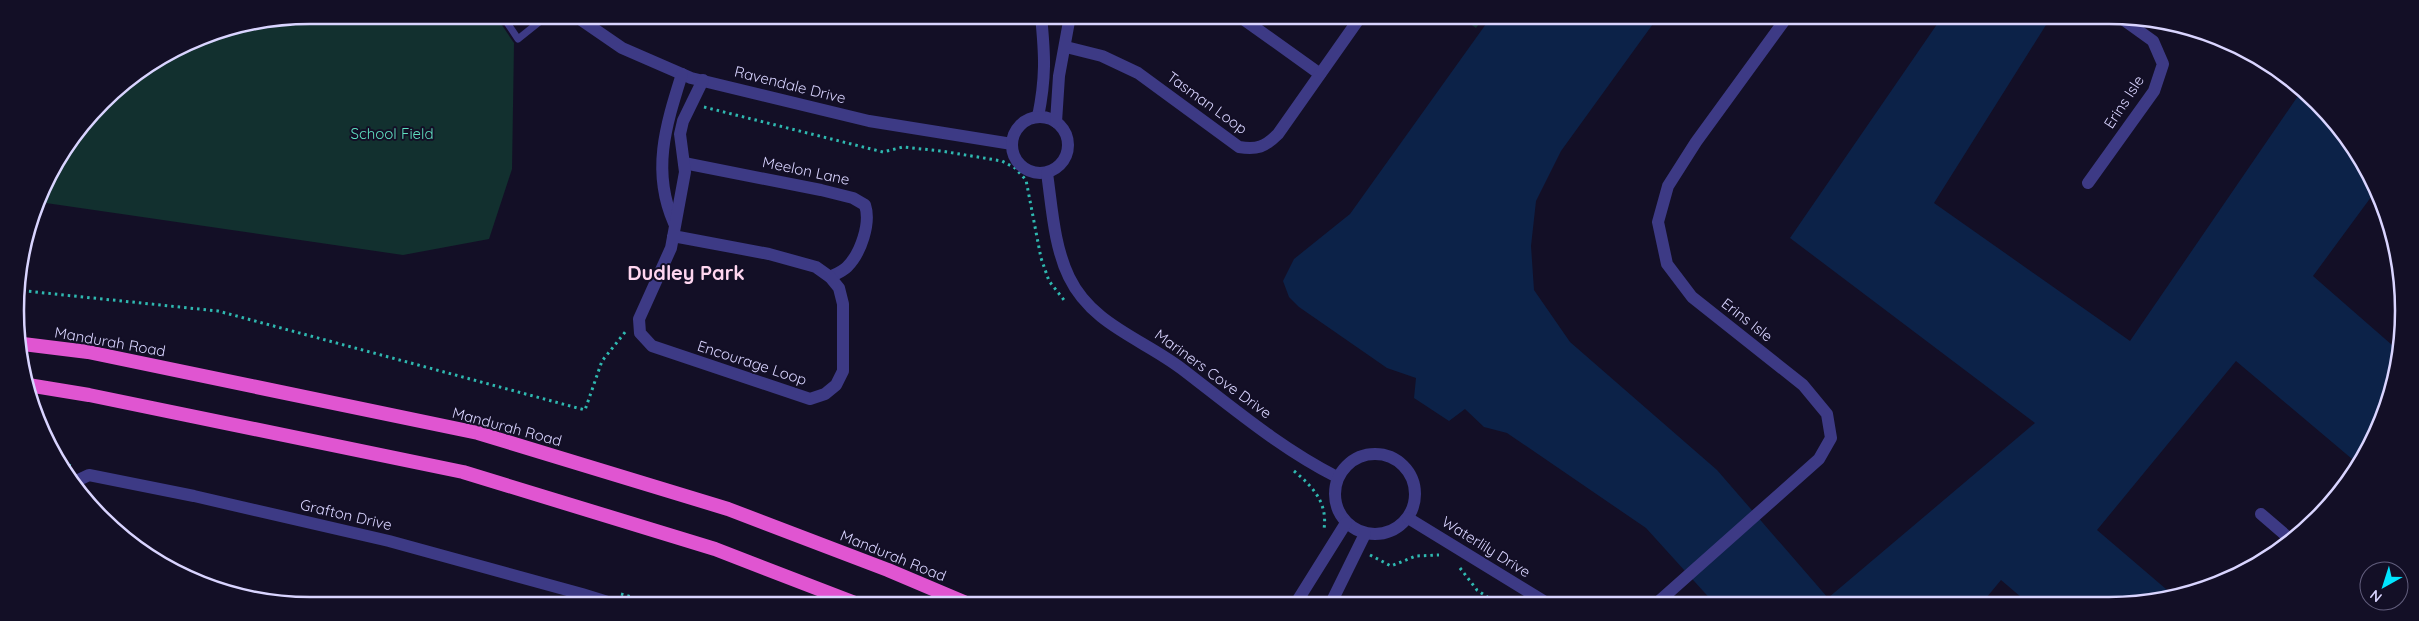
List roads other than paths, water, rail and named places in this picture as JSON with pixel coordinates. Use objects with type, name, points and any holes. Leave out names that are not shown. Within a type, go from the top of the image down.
[{"type":"highway","name":"Mandurah Road","points":[[26,344],[88,352],[478,433],[728,509],[888,570],[950,597]]},
{"type":"highway","points":[[34,386],[89,395],[464,472],[715,549],[837,597]]},
{"type":"street","name":"Ravendale Drive","points":[[587,24],[622,48],[682,74],[703,80],[869,121],[1012,144]]},
{"type":"street","points":[[1038,117],[1045,84],[1046,61],[1042,24]]},
{"type":"street","points":[[1056,122],[1059,76],[1069,24]]},
{"type":"street","points":[[1250,24],[1320,74]]},
{"type":"street","name":"Tasman Loop","points":[[1066,47],[1102,56],[1138,73],[1239,147],[1255,149],[1267,145],[1278,134],[1356,24]]},
{"type":"street","name":"Erins Isle","points":[[1665,597],[1819,459],[1831,438],[1827,414],[1804,384],[1692,297],[1667,264],[1658,222],[1668,186],[1696,142],[1782,24]]},
{"type":"street","name":"Erins Isle","points":[[2088,183],[2154,91],[2163,64],[2153,41],[2130,24]]},
{"type":"street","points":[[682,74],[666,128],[661,165],[666,204],[673,229],[816,267],[830,277]]},
{"type":"street","name":"Encourage Loop","points":[[703,80],[683,121],[680,134],[684,163],[683,181],[671,248],[658,281],[639,319],[640,333],[652,346],[810,398],[825,394],[836,385],[843,371],[843,304],[839,288],[830,277]]},
{"type":"street","points":[[1038,117],[1056,122],[1067,137],[1067,153],[1061,165],[1047,173],[1030,171],[1024,168],[1016,158],[1012,144],[1017,129],[1024,122],[1038,117]]},
{"type":"street","name":"Meelon Lane","points":[[684,163],[821,190],[853,198],[865,205],[867,212],[865,232],[856,256],[846,268],[830,277]]},
{"type":"street","name":"Mariners Cove Drive","points":[[1047,173],[1057,240],[1069,277],[1089,307],[1112,327],[1157,351],[1301,459],[1337,478]]},
{"type":"street","points":[[1378,454],[1395,459],[1407,470],[1414,486],[1414,502],[1408,518],[1394,530],[1377,535],[1365,534],[1346,523],[1337,509],[1334,493],[1337,478],[1347,464],[1362,456],[1378,454]]},
{"type":"street","name":"Grafton Drive","points":[[79,480],[89,475],[194,496],[389,542],[591,597]]},
{"type":"street","points":[[2261,514],[2286,536]]},
{"type":"street","name":"Waterlily Drive","points":[[1408,518],[1536,597]]},
{"type":"street","points":[[1300,597],[1346,523]]},
{"type":"street","points":[[1334,597],[1365,534]]},
{"type":"lane","points":[[508,24],[518,39],[537,24]]},
{"type":"water","points":[[1486,24],[1653,24],[1561,151],[1536,201],[1531,246],[1534,290],[1570,342],[1717,470],[1827,597],[1709,597],[1646,528],[1507,433],[1484,427],[1465,409],[1449,421],[1414,398],[1416,378],[1387,368],[1299,307],[1289,297],[1283,281],[1294,259],[1350,214]]},
{"type":"water","points":[[1937,24],[2047,24],[1934,203],[2130,341],[2298,95],[2324,121],[2347,151],[2371,197],[2313,276],[2393,346],[2380,403],[2357,454],[2353,460],[2236,361],[2097,530],[2168,591],[2127,597],[2021,597],[2001,580],[1987,597],[1829,597],[2035,423],[1790,238]]},
{"type":"district","name":"Dudley Park","points":[[686,273]]},
{"type":"park label","name":"School Field","points":[[392,134]]}]
